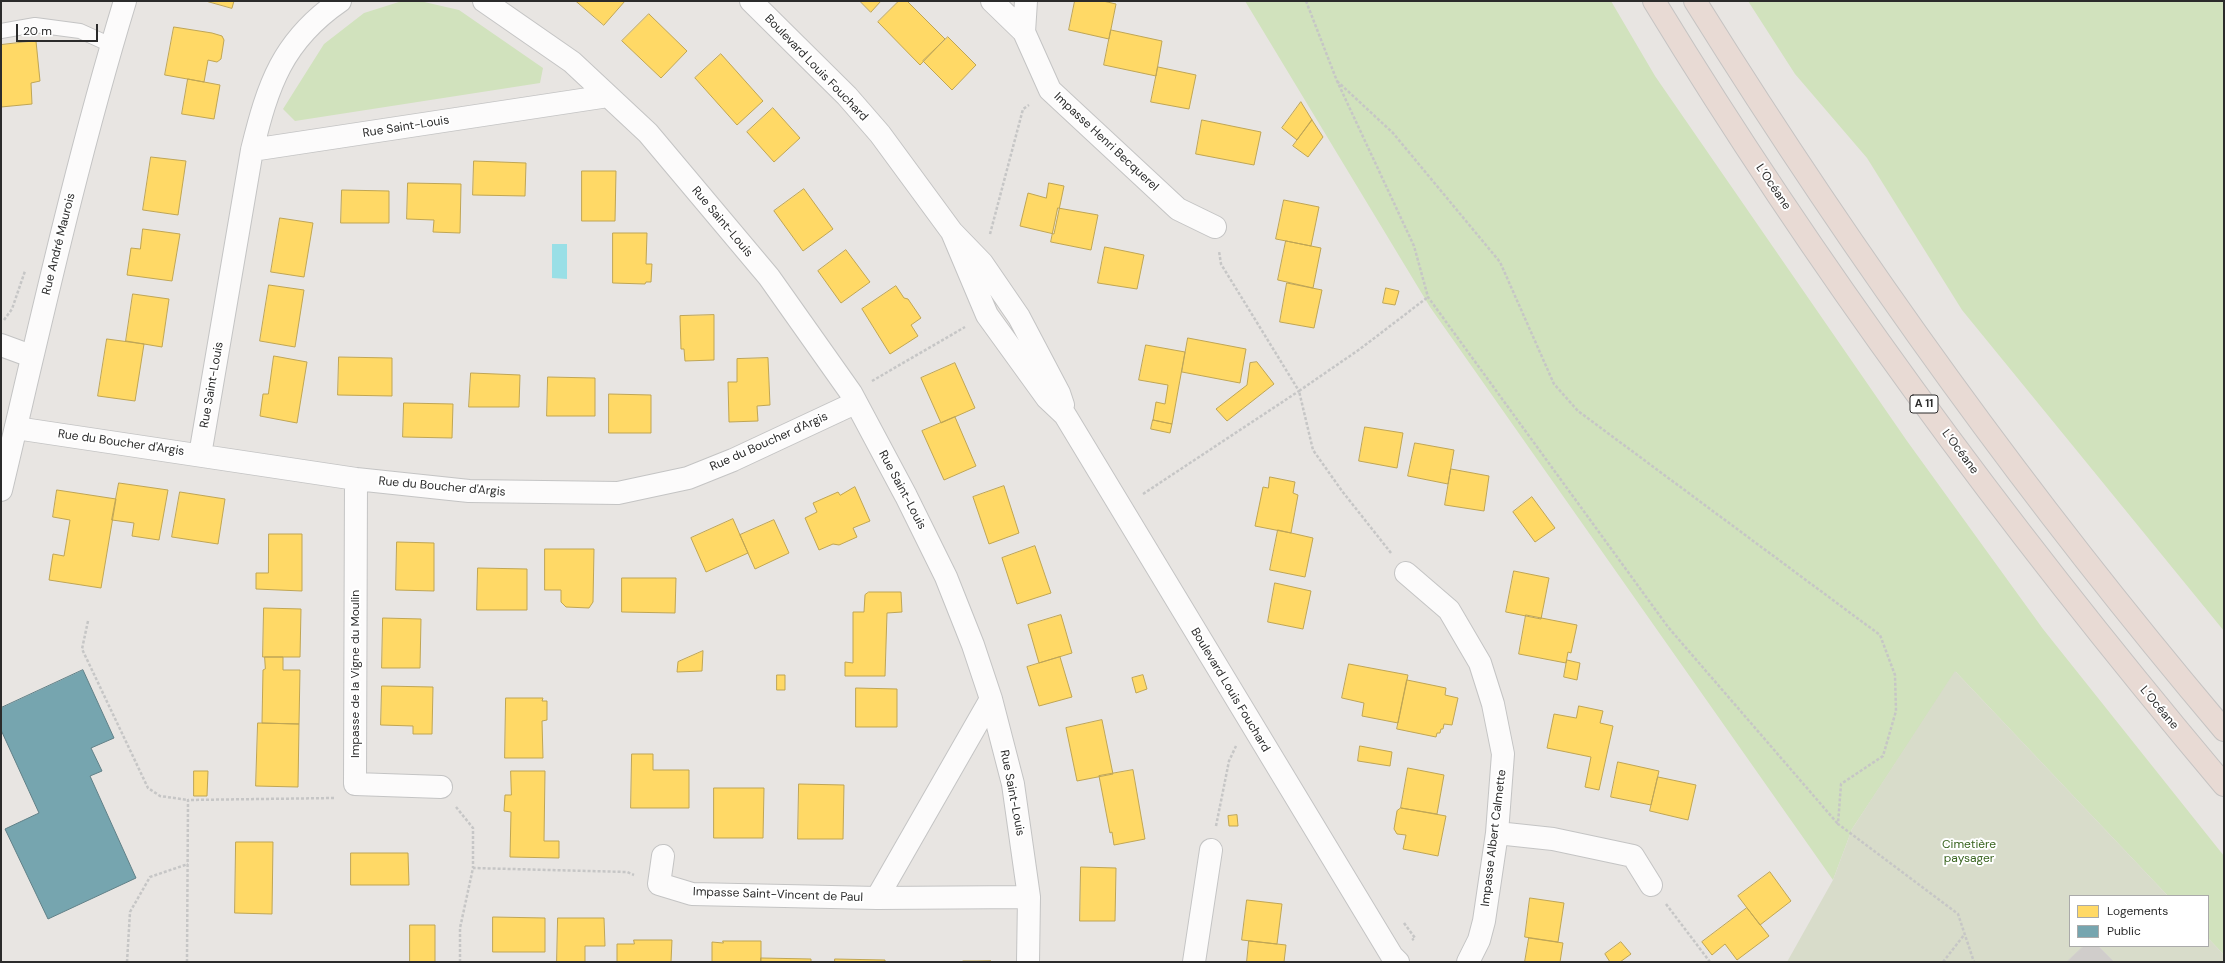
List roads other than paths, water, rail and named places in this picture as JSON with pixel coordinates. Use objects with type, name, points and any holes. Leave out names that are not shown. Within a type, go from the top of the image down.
[{"type":"highway","name":"L’Océane","points":[[1654,1],[1728,120],[1821,258],[1917,395],[2081,611],[2224,785]]},
{"type":"highway","points":[[1695,1],[1830,210],[1954,385],[2111,592],[2224,730]]},
{"type":"street","name":"Rue André Maurois","points":[[1,490],[31,356],[97,91],[124,1]]},
{"type":"street","name":"Rue Saint-Louis","points":[[200,455],[252,150],[264,100],[276,71],[297,40],[319,16],[340,1]]},
{"type":"street","name":"Rue Saint-Louis","points":[[484,1],[572,62],[648,133],[768,277],[853,398],[906,496],[946,577],[973,645],[991,699],[1012,784],[1029,898],[1028,962]]},
{"type":"street","name":"Boulevard Louis Fouchard","points":[[751,1],[847,96],[880,134],[952,232],[982,263],[1015,311],[1060,393],[1065,415]]},
{"type":"street","points":[[992,1],[1024,32]]},
{"type":"street","points":[[1024,32],[1026,1]]},
{"type":"street","name":"Impasse Henri Becquerel","points":[[1024,32],[1050,90],[1178,209],[1215,227]]},
{"type":"street","name":"Rue Saint-Louis","points":[[252,150],[608,96]]},
{"type":"street","name":"Boulevard Louis Fouchard","points":[[952,232],[987,315],[1047,398],[1065,415],[1392,956],[1398,962]]},
{"type":"street","points":[[2,335],[31,356]]},
{"type":"street","name":"Rue du Boucher d'Argis","points":[[16,428],[356,479],[469,491],[618,493],[688,478],[733,460],[853,398]]},
{"type":"street","name":"Impasse de la Vigne du Moulin","points":[[356,479],[355,784],[441,787]]},
{"type":"street","name":"Impasse Albert Calmette","points":[[1406,573],[1449,610],[1480,663],[1493,704],[1503,754],[1497,834],[1484,921],[1479,940],[1468,962]]},
{"type":"street","name":"Impasse Saint-Vincent de Paul","points":[[877,898],[991,699]]},
{"type":"street","points":[[1497,834],[1553,839],[1633,856],[1651,884]]},
{"type":"street","points":[[1194,962],[1211,850]]},
{"type":"street","name":"Impasse Saint-Vincent de Paul","points":[[663,856],[659,884],[692,894],[877,898],[1029,898]]},
{"type":"lane","points":[[1,30],[35,25],[80,31],[111,45]]},
{"type":"water","points":[[552,244],[567,244],[567,279],[552,278]]},
{"type":"park label","name":"Cimetière paysager","points":[[1969,852]]}]
